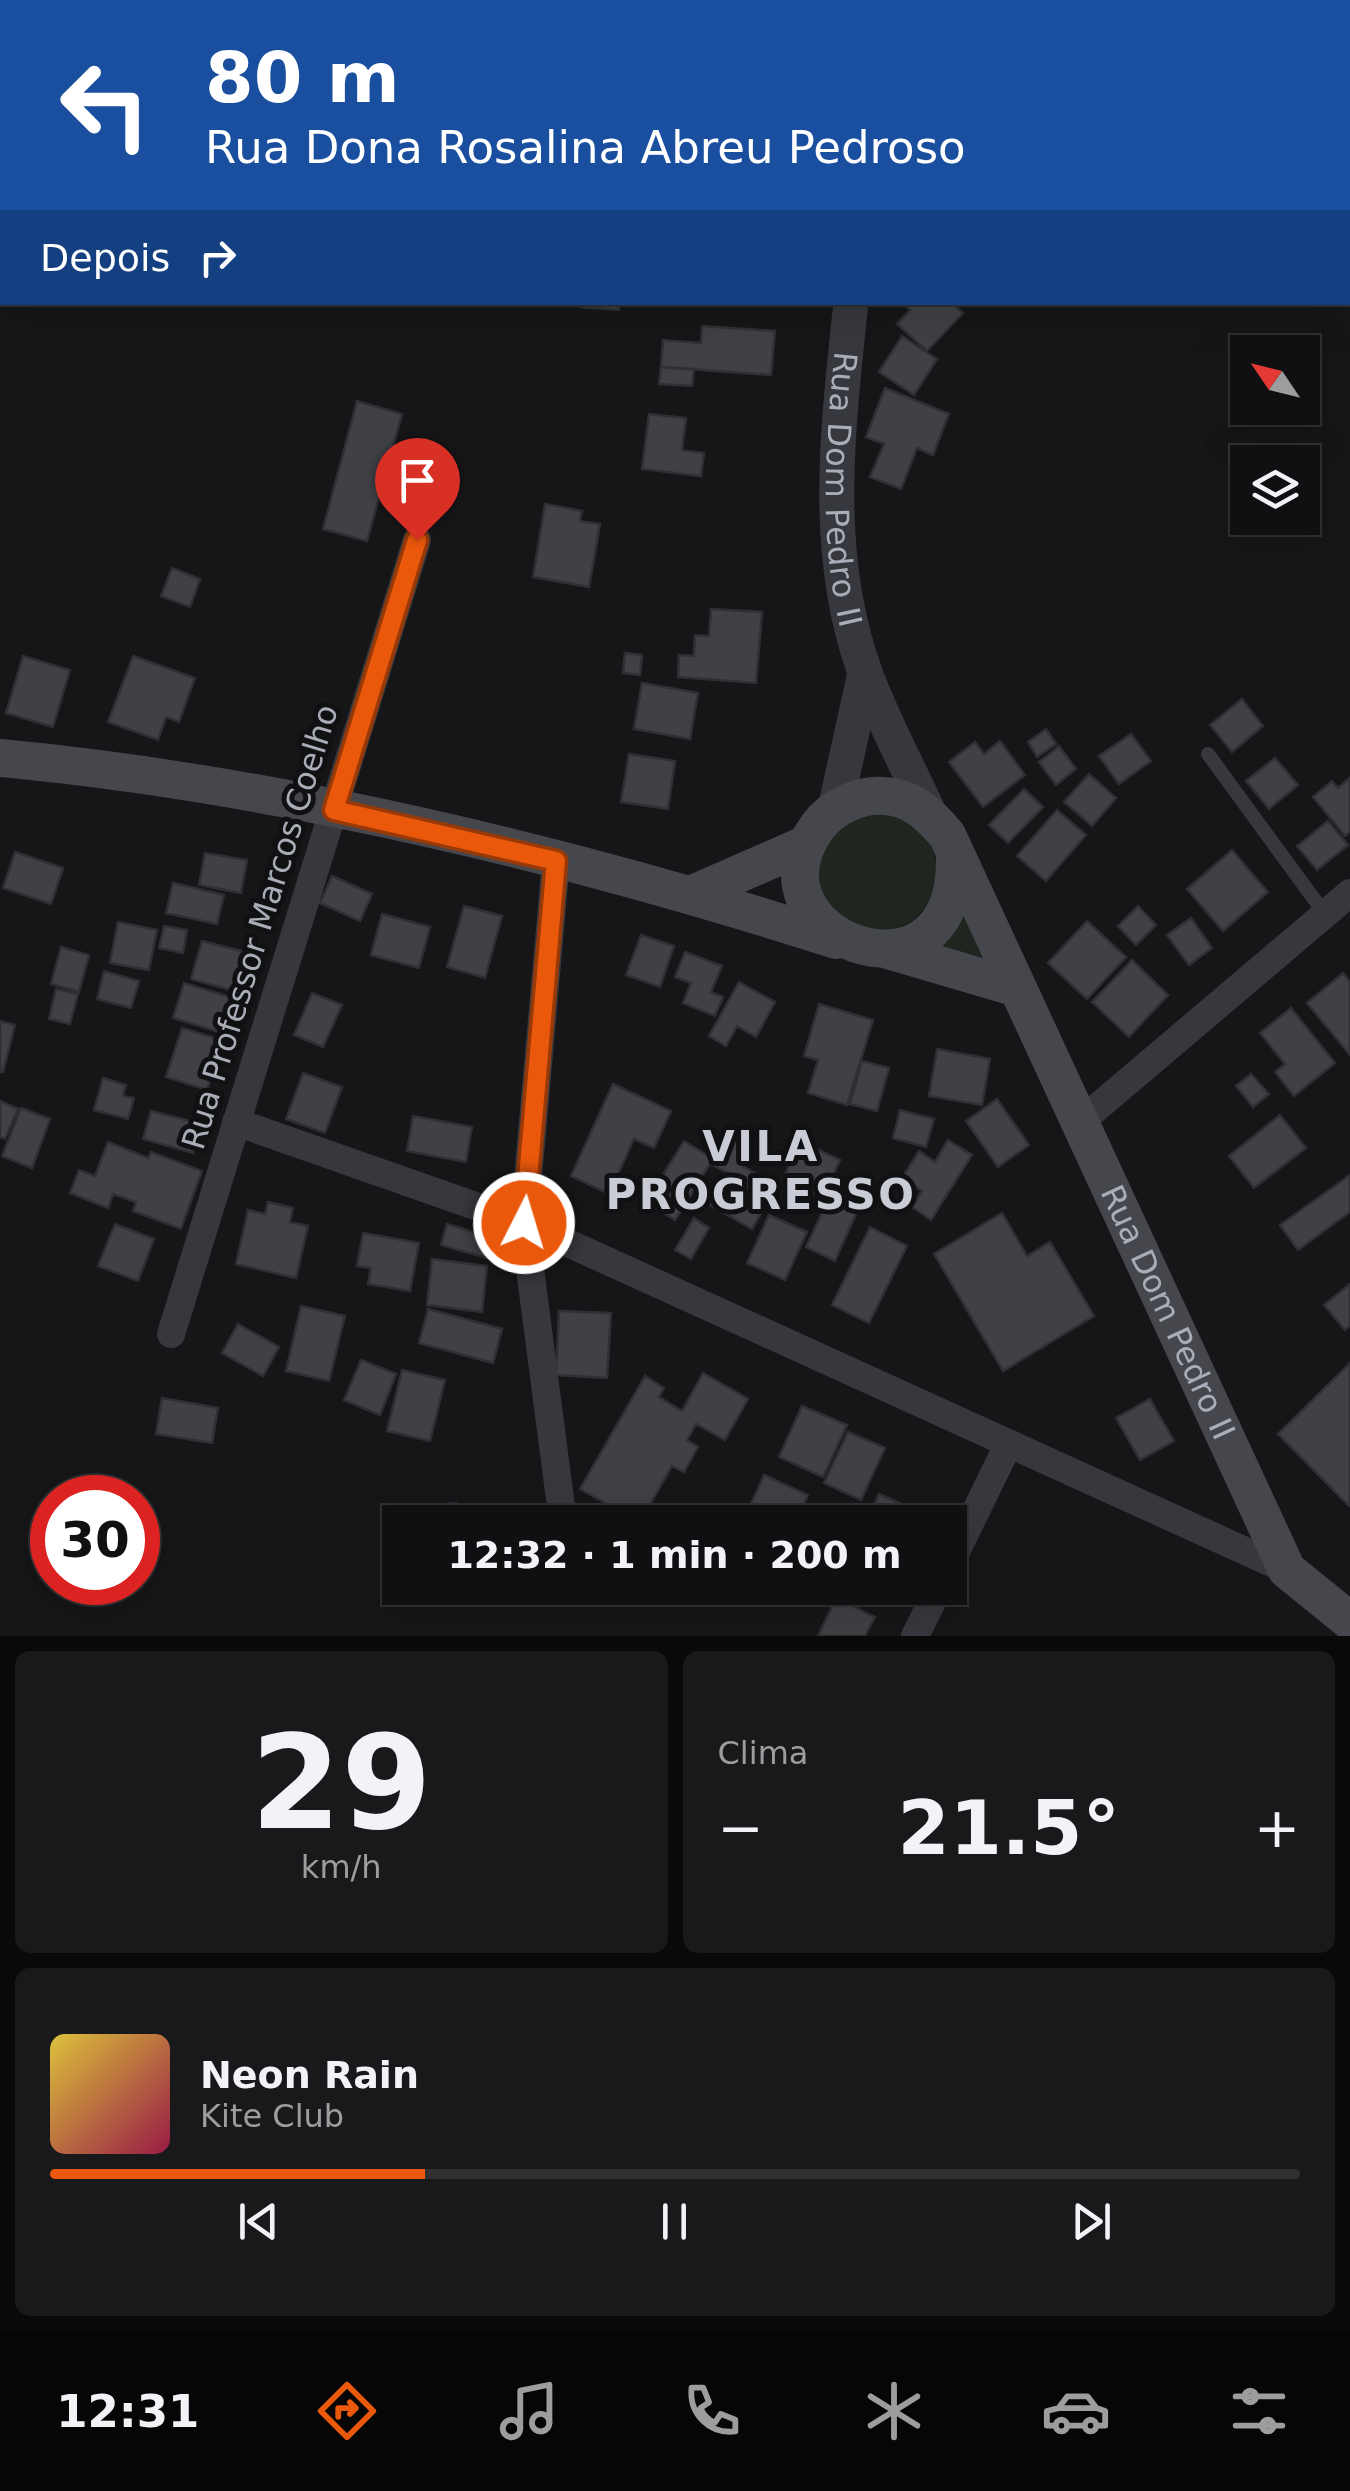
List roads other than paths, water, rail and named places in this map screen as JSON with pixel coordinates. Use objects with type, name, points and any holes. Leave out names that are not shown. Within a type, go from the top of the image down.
[{"type":"main road","points":[[0,758],[100,768],[334,810],[694,894],[844,942],[888,950],[1014,987]]},
{"type":"main road","points":[[835,809],[859,798],[884,796],[909,801],[930,815]]},
{"type":"main road","name":"Rua Dom Pedro II","points":[[807,844],[835,809]]},
{"type":"main road","name":"Rua Dom Pedro II","points":[[930,815],[947,835],[1014,987],[1287,1570],[1350,1621]]},
{"type":"main road","points":[[694,894],[807,844],[803,889],[811,911],[844,942]]},
{"type":"main road","points":[[888,950],[922,936],[948,908],[956,885],[956,860]]},
{"type":"street","name":"Rua Dom Pedro II","points":[[850,305],[834,462],[838,556],[865,673],[930,815]]},
{"type":"street","name":"Rua Professor Marcos Coelho","points":[[171,1334],[417,540]]},
{"type":"street","name":"Rua Dom Pedro II","points":[[835,809],[865,673]]},
{"type":"street","points":[[556,861],[524,1223],[561,1505]]},
{"type":"street","points":[[1080,1122],[1350,893]]},
{"type":"street","points":[[236,1122],[524,1223],[1287,1570]]},
{"type":"street","points":[[967,1529],[1009,1443]]},
{"type":"street","points":[[915,1636],[930,1605]]},
{"type":"lane","points":[[1208,754],[1325,914]]},
{"type":"district","name":"VILA PROGRESSO","points":[[761,1170]]}]
